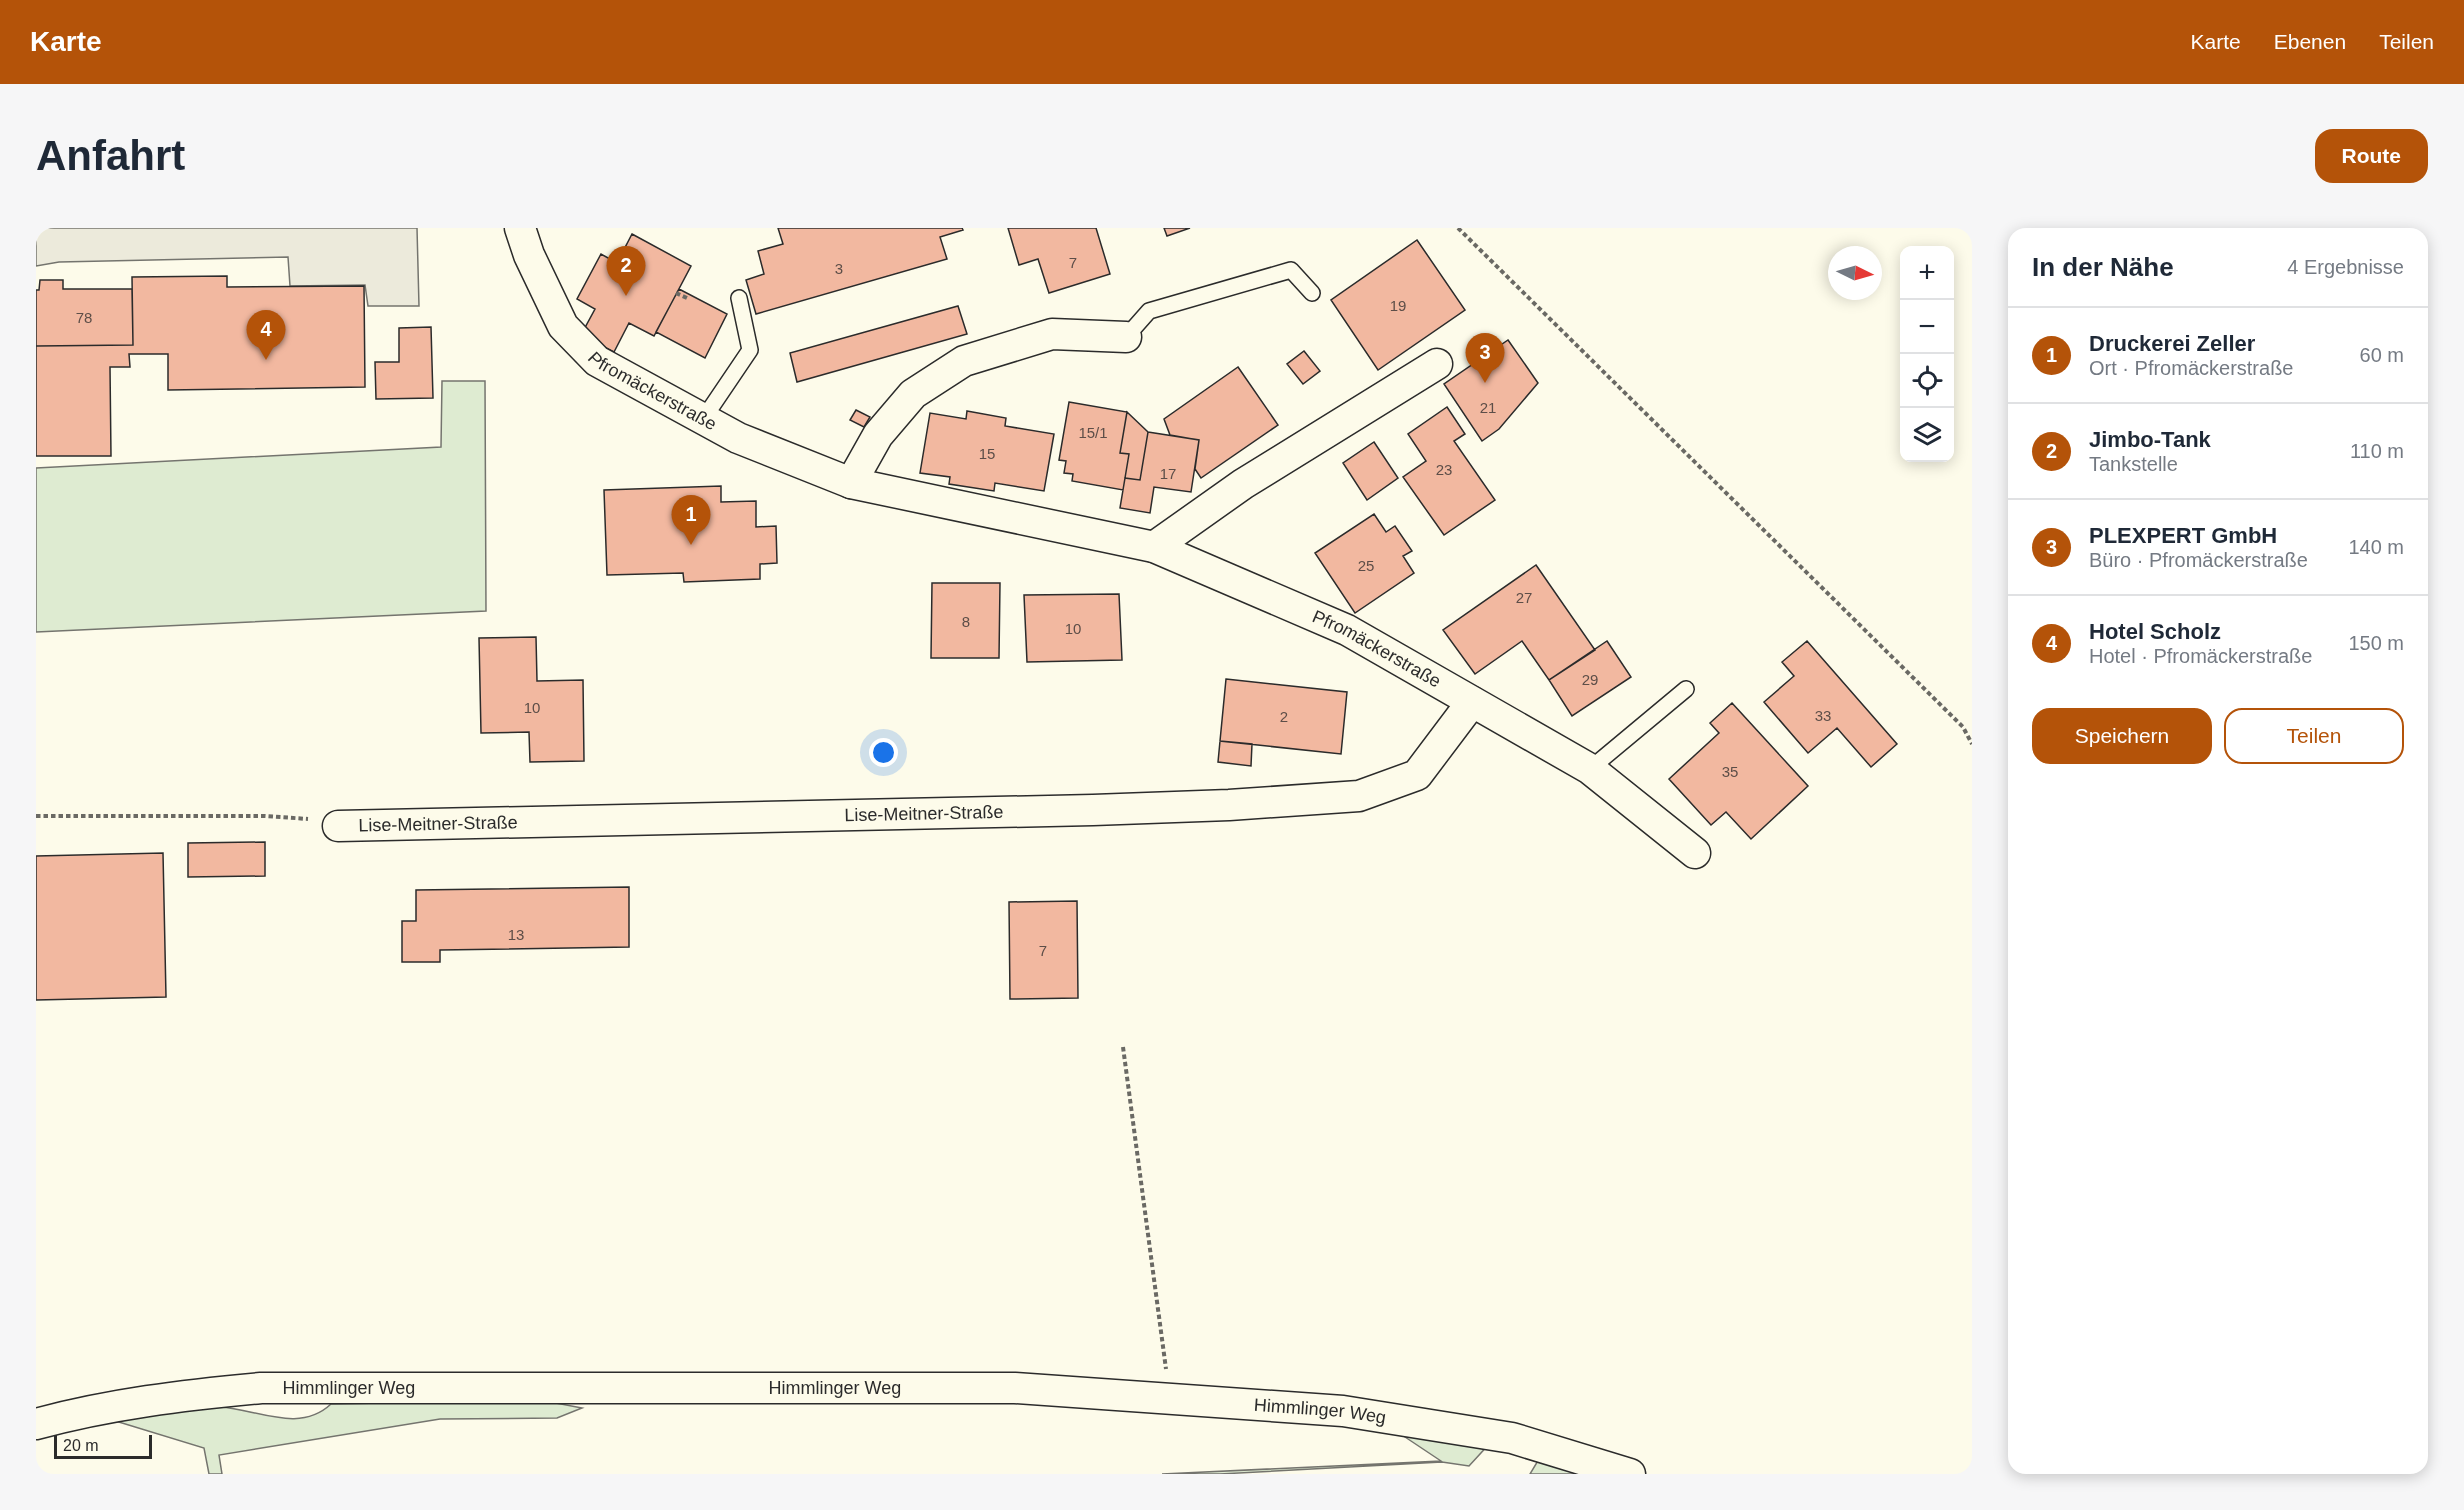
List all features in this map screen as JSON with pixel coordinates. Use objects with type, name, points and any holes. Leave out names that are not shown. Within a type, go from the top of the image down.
[{"type":"street","name":"Pfromäckerstraße","points":[[520,228],[529,255],[563,326],[597,361],[738,438],[851,483],[1154,547],[1347,630],[1590,769],[1695,853]]},
{"type":"street","points":[[851,483],[878,435],[914,394],[964,361],[1052,334],[1126,337]]},
{"type":"street","points":[[1154,547],[1244,484],[1437,364]]},
{"type":"street","name":"Lise-Meitner-Straße","points":[[338,826],[1104,810],[1228,806],[1359,796],[1417,775],[1472,702]]},
{"type":"street","name":"Himmlinger Weg","points":[[36,1424],[83,1411],[171,1396],[261,1389],[1015,1388],[1343,1411],[1500,1436],[1630,1474]]},
{"type":"lane","points":[[1126,337],[1149,311],[1291,270],[1312,293]]},
{"type":"lane","points":[[704,418],[750,350],[739,298]]},
{"type":"lane","points":[[1590,769],[1686,689]]},
{"type":"path","points":[[1458,228],[1963,728],[1972,744]]},
{"type":"path","points":[[676,293],[687,298]]},
{"type":"path","points":[[36,816],[298,817],[338,826]]},
{"type":"path","points":[[1123,1047],[1171,1399]]},
{"type":"green space","points":[[442,381],[485,381],[486,611],[36,632],[36,468],[441,447]]},
{"type":"green space","points":[[540,1400],[582,1408],[557,1418],[440,1419],[219,1455],[222,1474],[209,1474],[204,1448],[109,1419],[164,1410],[220,1407],[292,1419],[319,1413],[331,1404]]},
{"type":"green space","points":[[1396,1431],[1491,1442],[1469,1466],[1442,1462],[1220,1474],[1162,1474],[1441,1461]]},
{"type":"green space","points":[[1542,1454],[1602,1474],[1530,1474]]},
{"type":"shaded area","points":[[36,228],[417,228],[419,306],[368,306],[365,285],[290,286],[288,257],[59,262],[36,266]]},
{"type":"building","points":[[778,228],[962,228],[963,230],[940,237],[947,259],[756,314],[746,280],[764,274],[758,251],[783,244]]},
{"type":"building","points":[[1008,228],[1096,228],[1110,274],[1049,293],[1038,259],[1019,265]]},
{"type":"building","points":[[1164,228],[1190,228],[1167,236]]},
{"type":"building","points":[[632,234],[691,266],[654,336],[629,323],[614,352],[581,335],[595,309],[577,299],[601,254],[617,263]]},
{"type":"building","points":[[1417,240],[1465,310],[1378,370],[1331,300]]},
{"type":"building","points":[[227,276],[227,287],[364,286],[365,387],[168,390],[168,354],[129,354],[130,367],[110,367],[111,456],[36,456],[36,346],[133,345],[132,277]]},
{"type":"building","points":[[40,280],[63,280],[63,289],[132,289],[133,345],[36,346],[36,290],[39,290]]},
{"type":"building","points":[[679,289],[727,314],[705,358],[656,332]]},
{"type":"building","points":[[958,306],[967,334],[797,382],[790,353]]},
{"type":"building","points":[[431,327],[433,398],[376,399],[375,362],[399,362],[399,328]]},
{"type":"building","points":[[1508,340],[1538,383],[1499,429],[1482,441],[1444,384]]},
{"type":"building","points":[[1304,351],[1320,371],[1303,384],[1287,364]]},
{"type":"building","points":[[1238,367],[1278,425],[1201,478],[1195,469],[1199,440],[1170,435],[1164,419]]},
{"type":"building","points":[[1069,402],[1127,412],[1120,453],[1129,454],[1123,490],[1072,481],[1073,474],[1064,473],[1066,461],[1059,460]]},
{"type":"building","points":[[1447,407],[1465,434],[1454,441],[1495,500],[1444,535],[1403,477],[1426,461],[1408,434]]},
{"type":"building","points":[[856,410],[870,417],[864,427],[850,420]]},
{"type":"building","points":[[967,411],[1006,418],[1005,426],[1054,434],[1044,491],[995,483],[994,491],[949,484],[950,477],[920,473],[930,413],[966,419]]},
{"type":"building","points":[[1127,412],[1148,432],[1140,480],[1125,478],[1129,454],[1120,453]]},
{"type":"building","points":[[1148,432],[1199,440],[1191,492],[1154,487],[1150,513],[1120,508],[1125,478],[1140,480]]},
{"type":"building","points":[[1374,442],[1398,478],[1367,500],[1343,463]]},
{"type":"building","points":[[721,486],[721,502],[756,501],[756,527],[776,526],[777,563],[760,564],[760,579],[684,582],[683,573],[607,575],[604,490]]},
{"type":"building","points":[[1374,514],[1386,532],[1395,526],[1412,551],[1403,556],[1414,573],[1355,613],[1315,553]]},
{"type":"building","points":[[1536,565],[1595,650],[1549,680],[1522,641],[1475,674],[1443,630]]},
{"type":"building","points":[[932,583],[1000,583],[999,658],[931,658]]},
{"type":"building","points":[[1119,594],[1122,660],[1027,662],[1024,595]]},
{"type":"building","points":[[536,637],[537,681],[583,680],[584,761],[530,762],[529,732],[481,733],[479,638]]},
{"type":"building","points":[[1607,641],[1631,677],[1572,716],[1549,680]]},
{"type":"building","points":[[1807,641],[1897,744],[1871,767],[1837,728],[1808,753],[1764,702],[1794,676],[1782,662]]},
{"type":"building","points":[[1226,679],[1347,692],[1341,754],[1220,741]]},
{"type":"building","points":[[1732,703],[1808,786],[1751,839],[1726,812],[1711,825],[1669,779],[1719,733],[1710,723]]},
{"type":"building","points":[[1220,741],[1252,744],[1251,766],[1218,762]]},
{"type":"building","points":[[265,842],[265,876],[188,877],[188,843]]},
{"type":"building","points":[[163,853],[166,997],[36,1000],[36,856]]},
{"type":"building","points":[[629,887],[629,947],[440,950],[440,962],[402,962],[402,921],[416,921],[416,890]]},
{"type":"building","points":[[1077,901],[1078,998],[1010,999],[1009,902]]},
{"type":"place","name":"Jimbo-Tank","points":[[626,296]]},
{"type":"place","name":"Hotel Scholz","points":[[266,360]]},
{"type":"place","name":"PLEXPERT GmbH","points":[[1485,383]]},
{"type":"place","name":"Druckerei Zeller","points":[[691,545]]}]
